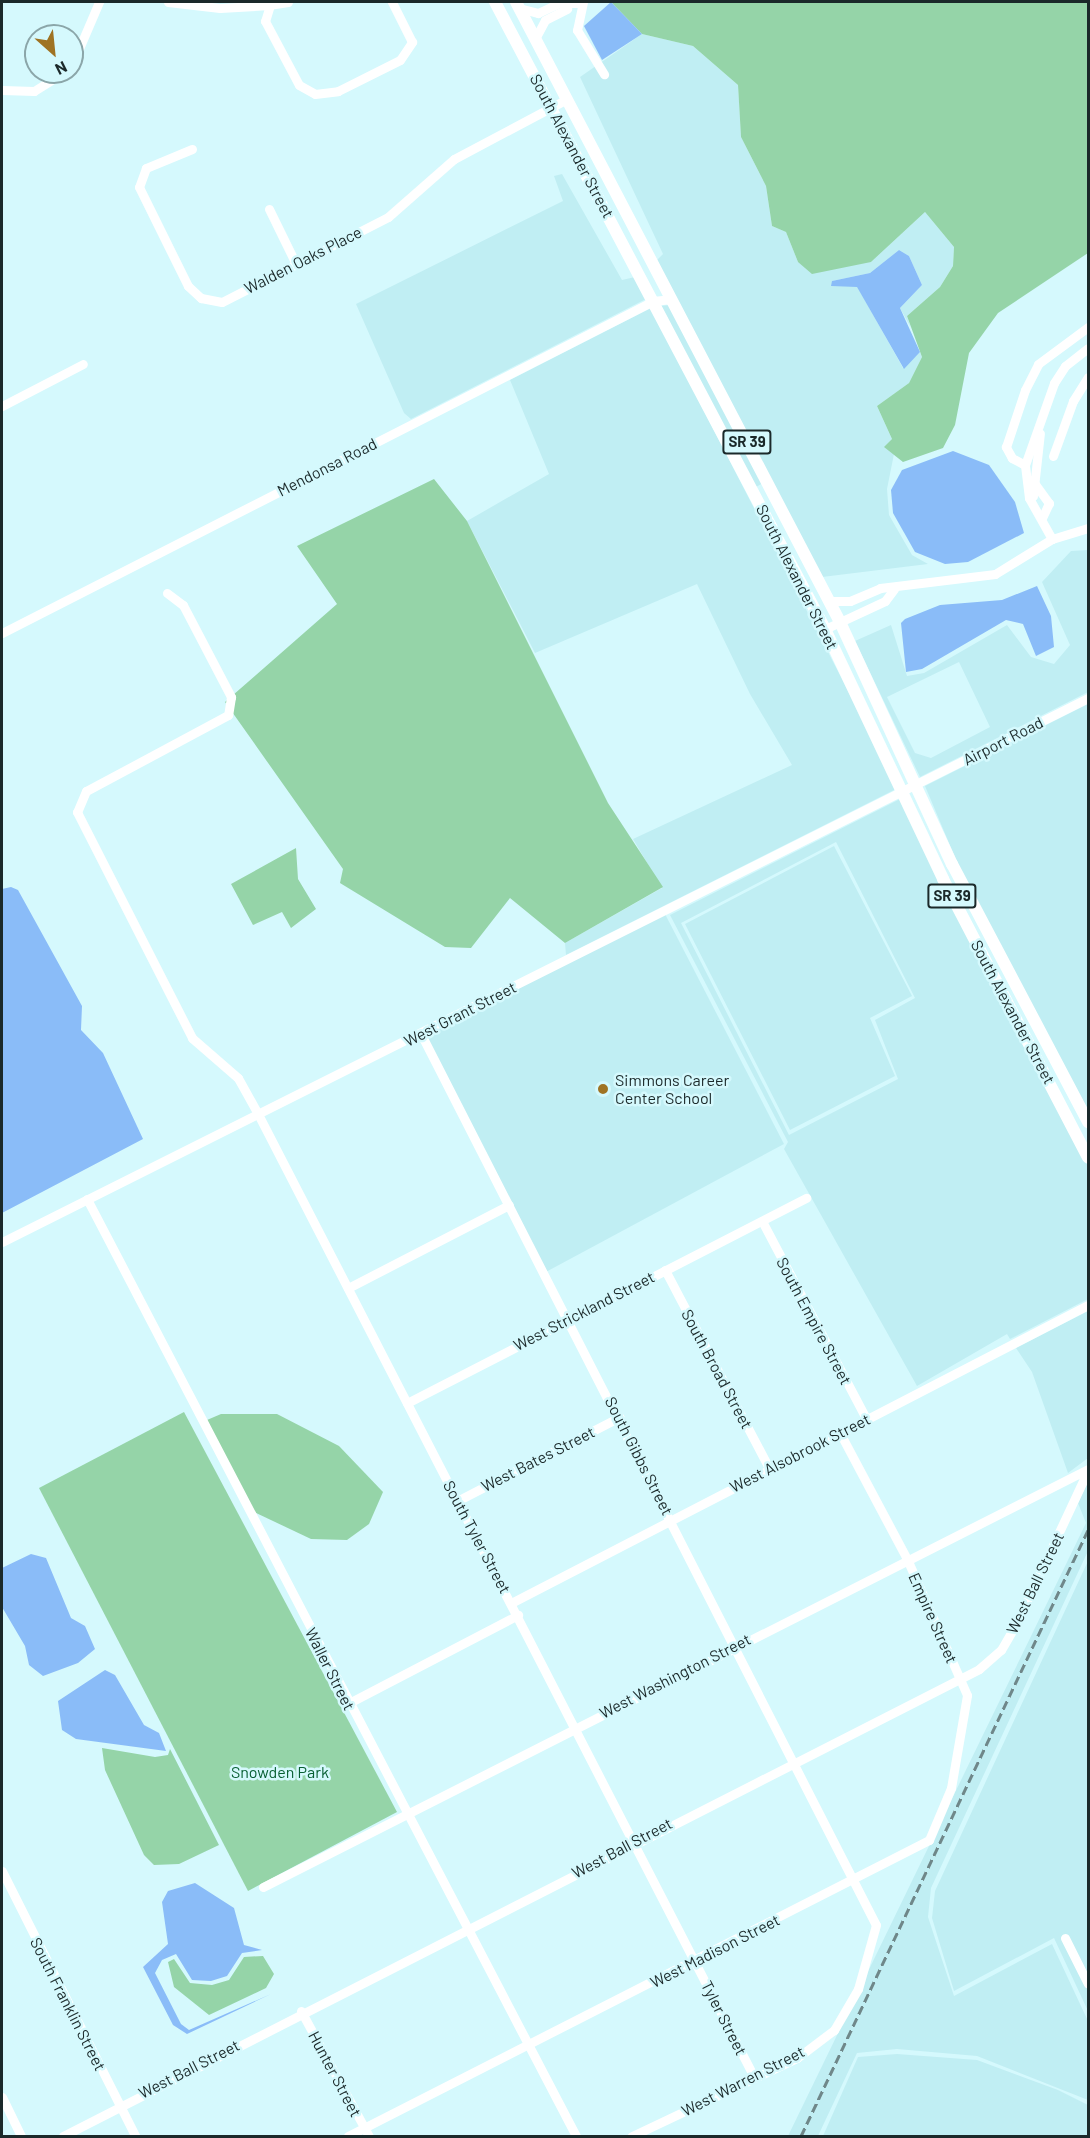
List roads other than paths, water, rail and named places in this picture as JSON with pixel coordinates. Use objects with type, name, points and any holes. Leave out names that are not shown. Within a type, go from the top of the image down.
[{"type":"main road","name":"South Alexander Street","points":[[495,2],[825,629],[962,916],[1087,1150]]},
{"type":"main road","name":"South Alexander Street","points":[[518,5],[840,622],[976,909],[1089,1122]]},
{"type":"main road","points":[[754,494],[770,486]]},
{"type":"main road","points":[[962,916],[976,909]]},
{"type":"main road","points":[[1028,1042],[1042,1034]]},
{"type":"street","points":[[84,37],[99,2]]},
{"type":"street","points":[[168,2],[220,8],[288,2]]},
{"type":"street","points":[[270,5],[265,21],[299,85],[315,94],[339,91],[400,60],[412,42],[392,2]]},
{"type":"street","points":[[518,5],[538,13],[583,2],[577,30]]},
{"type":"street","points":[[565,5],[577,30],[604,74]]},
{"type":"street","points":[[536,39],[543,22],[565,5]]},
{"type":"street","points":[[2,90],[34,91],[45,84]]},
{"type":"street","name":"Walden Oaks Place","points":[[192,149],[146,168],[139,187],[188,286],[201,298],[222,302],[398,211],[454,159],[567,99]]},
{"type":"street","points":[[269,208],[296,264]]},
{"type":"street","points":[[653,301],[664,284]]},
{"type":"street","name":"Mendonsa Road","points":[[2,633],[653,301],[672,299]]},
{"type":"street","points":[[1025,465],[1012,458],[1006,447],[1025,390],[1038,364],[1089,327]]},
{"type":"street","points":[[1052,539],[1024,481],[1025,465],[1065,366],[1089,348]]},
{"type":"street","points":[[2,406],[83,364]]},
{"type":"street","points":[[1053,456],[1069,409],[1089,377]]},
{"type":"street","points":[[1034,502],[1032,480],[1041,422]]},
{"type":"street","points":[[1032,480],[1049,503],[1042,518]]},
{"type":"street","points":[[829,601],[843,603],[880,588],[894,589],[995,574],[1052,539],[1089,528]]},
{"type":"street","points":[[825,629],[885,601],[894,589]]},
{"type":"street","name":"South Tyler Street","points":[[167,593],[183,605],[231,697],[228,715],[86,791],[77,812],[192,1038],[238,1078],[258,1114],[457,1500],[513,1602],[630,1843],[694,1961]]},
{"type":"street","name":"Airport Road","points":[[918,784],[1089,698]]},
{"type":"street","name":"West Grant Street","points":[[2,1242],[918,784]]},
{"type":"street","name":"South Gibbs Street","points":[[421,1034],[620,1417],[793,1761],[856,1879]]},
{"type":"street","points":[[762,1221],[806,1198]]},
{"type":"street","name":"Waller Street","points":[[87,1199],[465,1932],[576,2136]]},
{"type":"street","points":[[348,1288],[510,1205]]},
{"type":"street","name":"West Strickland Street","points":[[407,1403],[762,1221]]},
{"type":"street","name":"South Empire Street","points":[[762,1221],[867,1420]]},
{"type":"street","name":"South Broad Street","points":[[665,1270],[769,1468]]},
{"type":"street","name":"West Alsobrook Street","points":[[513,1602],[671,1518],[1089,1305]]},
{"type":"street","name":"West Bates Street","points":[[457,1500],[620,1417]]},
{"type":"street","points":[[840,1433],[907,1559]]},
{"type":"street","name":"West Washington Street","points":[[262,1887],[736,1645],[1089,1469]]},
{"type":"street","name":"West Ball Street","points":[[63,2136],[301,2011],[465,1932],[630,1843],[960,1677],[1001,1650],[1089,1469]]},
{"type":"street","name":"Empire Street","points":[[907,1559],[960,1677]]},
{"type":"street","points":[[347,1704],[518,1615]]},
{"type":"street","name":"West Madison Street","points":[[348,2136],[366,2132],[528,2045],[929,1840],[962,1744],[967,1695],[960,1677]]},
{"type":"street","name":"South Franklin Street","points":[[2,1871],[135,2136]]},
{"type":"street","name":"West Warren Street","points":[[632,2136],[753,2075],[797,2058],[834,2030],[858,1989],[876,1925],[856,1879]]},
{"type":"street","points":[[1065,1938],[1089,1984]]},
{"type":"street","name":"Tyler Street","points":[[694,1961],[753,2075]]},
{"type":"street","name":"Hunter Street","points":[[301,2011],[366,2132]]},
{"type":"street","points":[[2,2097],[21,2136]]},
{"type":"water","points":[[611,2],[642,34],[602,60],[584,26]]},
{"type":"water","points":[[899,250],[909,256],[922,285],[900,308],[920,352],[904,369],[857,287],[831,286],[832,281],[870,273]]},
{"type":"water","points":[[953,451],[989,465],[1015,502],[1024,533],[968,562],[945,564],[915,552],[893,513],[891,490],[902,470]]},
{"type":"water","points":[[1037,586],[1051,616],[1054,647],[1036,656],[1023,624],[1006,620],[922,669],[906,672],[901,623],[905,619],[940,605],[1002,600]]},
{"type":"water","points":[[11,887],[18,890],[82,1006],[81,1030],[103,1053],[143,1139],[2,1213],[2,889]]},
{"type":"water","points":[[31,1554],[46,1558],[71,1618],[85,1626],[95,1649],[78,1663],[43,1676],[29,1665],[25,1646],[2,1607],[2,1568]]},
{"type":"water","points":[[105,1670],[115,1675],[144,1725],[159,1733],[166,1751],[76,1739],[62,1730],[58,1701]]},
{"type":"water","points":[[195,1883],[234,1908],[244,1945],[262,1950],[242,1953],[227,1976],[211,1981],[192,1980],[176,1954],[162,1960],[155,1973],[181,2024],[189,2030],[271,1994],[187,2034],[173,2025],[143,1967],[168,1944],[162,1902],[168,1891]]},
{"type":"railway","points":[[801,2136],[1088,1530]]},
{"type":"place","name":"Simmons Career Center School","points":[[603,1089]]},
{"type":"park label","name":"Snowden Park","points":[[280,1772]]}]
